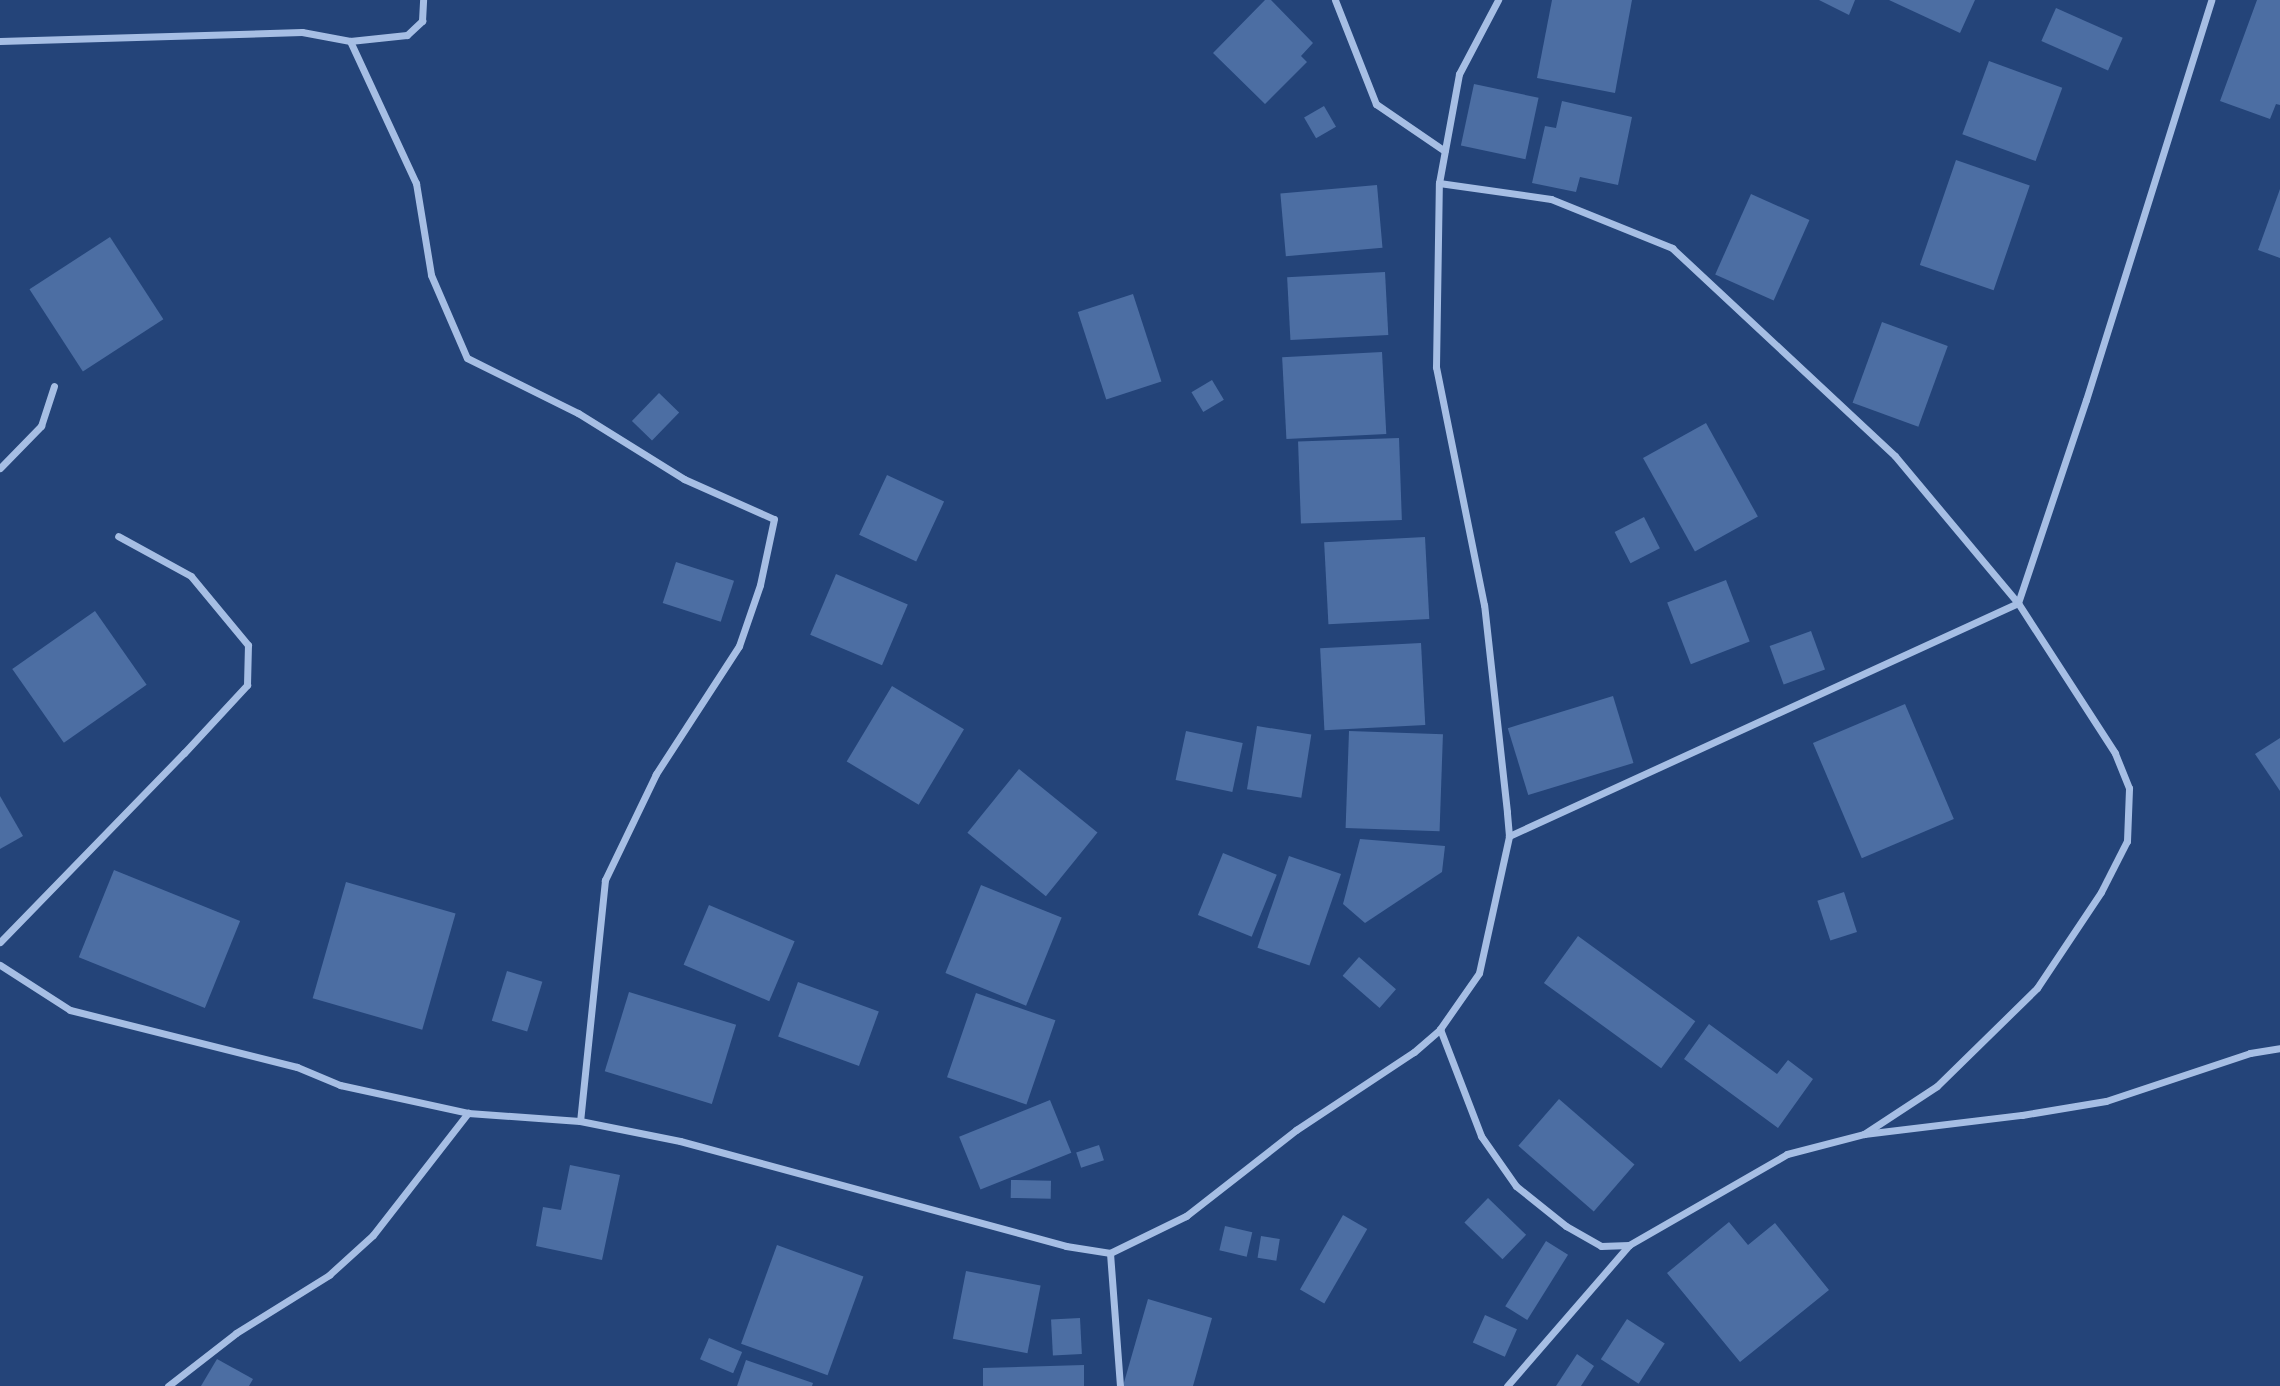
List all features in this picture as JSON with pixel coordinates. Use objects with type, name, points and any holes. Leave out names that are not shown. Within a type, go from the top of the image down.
[{"type":"street","points":[[0,41],[302,32],[350,41],[407,35],[422,21],[423,0]]},
{"type":"street","points":[[1335,0],[1376,104],[1446,150]]},
{"type":"street","points":[[0,965],[70,1010],[297,1067],[341,1085],[468,1114],[580,1121],[680,1141],[1066,1246],[1110,1253],[1186,1216],[1296,1129],[1414,1052],[1440,1029],[1479,973],[1509,836],[1484,605],[1436,367],[1439,183],[1460,74],[1498,0]]},
{"type":"street","points":[[1509,836],[2018,603],[2082,412],[2211,0]]},
{"type":"street","points":[[350,41],[416,183],[431,275],[467,358],[578,413],[684,479],[774,519],[760,585],[739,646],[656,774],[605,880],[580,1121]]},
{"type":"street","points":[[1439,183],[1550,199],[1672,247],[1895,456],[2018,603],[2115,754],[2129,788],[2127,841],[2101,892],[2037,988],[1937,1086],[1864,1134]]},
{"type":"street","points":[[0,468],[41,426],[54,386]]},
{"type":"street","points":[[0,942],[247,685],[248,645],[191,576],[118,536]]},
{"type":"street","points":[[1440,1029],[1481,1136],[1516,1186],[1566,1226],[1601,1246],[1629,1245]]},
{"type":"street","points":[[1507,1386],[1629,1245],[1787,1154],[1864,1134],[2022,1115],[2106,1101],[2250,1053],[2280,1048]]},
{"type":"street","points":[[168,1386],[236,1333],[329,1275],[373,1236],[468,1114]]},
{"type":"street","points":[[1110,1253],[1120,1386]]},
{"type":"building","points":[[1265,0],[1271,0],[1313,43],[1301,56],[1307,62],[1265,104],[1213,53]]},
{"type":"building","points":[[1552,0],[1632,0],[1615,93],[1537,78]]},
{"type":"building","points":[[1819,0],[1855,0],[1849,15]]},
{"type":"building","points":[[1889,0],[1975,0],[1960,33]]},
{"type":"building","points":[[2257,0],[2280,0],[2280,105],[2276,104],[2270,119],[2220,101]]},
{"type":"building","points":[[2056,8],[2123,38],[2108,71],[2041,41]]},
{"type":"building","points":[[1989,61],[2062,88],[2036,161],[1962,134]]},
{"type":"building","points":[[1474,84],[1539,98],[1525,159],[1461,146]]},
{"type":"building","points":[[1562,101],[1632,117],[1618,185],[1580,177],[1576,192],[1532,183],[1545,126],[1556,128]]},
{"type":"building","points":[[1324,106],[1336,127],[1316,138],[1304,118]]},
{"type":"building","points":[[1956,160],[2030,185],[1994,290],[1920,265]]},
{"type":"building","points":[[1377,185],[1382,248],[1286,256],[1280,193]]},
{"type":"building","points":[[2280,189],[2280,258],[2258,250]]},
{"type":"building","points":[[1751,194],[1809,220],[1774,300],[1715,274]]},
{"type":"building","points":[[110,237],[163,319],[83,371],[29,289]]},
{"type":"building","points":[[1385,272],[1388,335],[1290,340],[1287,277]]},
{"type":"building","points":[[1133,294],[1161,381],[1106,399],[1078,312]]},
{"type":"building","points":[[1882,322],[1948,346],[1918,427],[1853,403]]},
{"type":"building","points":[[1382,352],[1386,434],[1286,439],[1282,357]]},
{"type":"building","points":[[1212,380],[1224,400],[1203,412],[1191,392]]},
{"type":"building","points":[[659,393],[679,412],[652,441],[632,421]]},
{"type":"building","points":[[1706,423],[1758,517],[1695,551],[1643,458]]},
{"type":"building","points":[[1399,438],[1402,520],[1301,523],[1298,442]]},
{"type":"building","points":[[887,475],[944,502],[916,561],[859,535]]},
{"type":"building","points":[[1644,517],[1660,548],[1630,563],[1615,532]]},
{"type":"building","points":[[1425,537],[1429,619],[1328,624],[1324,542]]},
{"type":"building","points":[[676,562],[734,581],[721,622],[663,603]]},
{"type":"building","points":[[836,574],[908,604],[882,665],[810,635]]},
{"type":"building","points":[[1726,580],[1750,642],[1691,664],[1667,603]]},
{"type":"building","points":[[95,611],[147,685],[64,743],[12,669]]},
{"type":"building","points":[[1811,631],[1825,670],[1784,685],[1770,646]]},
{"type":"building","points":[[1421,643],[1425,725],[1324,730],[1320,648]]},
{"type":"building","points":[[892,686],[964,729],[919,805],[847,761]]},
{"type":"building","points":[[1613,696],[1633,763],[1528,795],[1508,728]]},
{"type":"building","points":[[1905,704],[1954,819],[1862,858],[1813,743]]},
{"type":"building","points":[[1257,726],[1311,735],[1301,798],[1247,789]]},
{"type":"building","points":[[1186,731],[1243,743],[1232,792],[1176,780]]},
{"type":"building","points":[[1349,731],[1443,734],[1440,831],[1346,828]]},
{"type":"building","points":[[2280,738],[2280,791],[2255,754]]},
{"type":"building","points":[[1019,769],[1097,833],[1046,896],[967,833]]},
{"type":"building","points":[[0,796],[23,836],[0,849]]},
{"type":"building","points":[[1360,839],[1445,846],[1442,872],[1365,923],[1343,904]]},
{"type":"building","points":[[1223,853],[1277,875],[1252,937],[1198,915]]},
{"type":"building","points":[[1289,856],[1341,874],[1309,966],[1257,948]]},
{"type":"building","points":[[114,870],[240,921],[205,1008],[79,957]]},
{"type":"building","points":[[346,882],[456,913],[422,1030],[313,998]]},
{"type":"building","points":[[981,885],[1062,918],[1026,1006],[945,973]]},
{"type":"building","points":[[1844,892],[1857,932],[1830,941],[1817,901]]},
{"type":"building","points":[[709,905],[795,941],[769,1001],[684,965]]},
{"type":"building","points":[[1578,936],[1695,1021],[1661,1068],[1544,983]]},
{"type":"building","points":[[1359,957],[1396,989],[1380,1008],[1343,976]]},
{"type":"building","points":[[507,971],[542,982],[527,1032],[492,1021]]},
{"type":"building","points":[[798,982],[879,1011],[859,1066],[778,1037]]},
{"type":"building","points":[[629,992],[736,1025],[712,1104],[605,1071]]},
{"type":"building","points":[[976,993],[1055,1020],[1026,1104],[947,1077]]},
{"type":"building","points":[[1709,1024],[1777,1074],[1788,1060],[1813,1079],[1778,1128],[1684,1059]]},
{"type":"building","points":[[1559,1099],[1634,1165],[1594,1211],[1518,1146]]},
{"type":"building","points":[[1050,1100],[1071,1153],[980,1190],[959,1137]]},
{"type":"building","points":[[1099,1145],[1104,1160],[1081,1168],[1076,1152]]},
{"type":"building","points":[[570,1165],[620,1175],[602,1260],[536,1246],[543,1207],[561,1210]]},
{"type":"building","points":[[1011,1180],[1051,1181],[1051,1199],[1011,1198]]},
{"type":"building","points":[[1488,1198],[1526,1235],[1503,1259],[1464,1222]]},
{"type":"building","points":[[1343,1215],[1367,1229],[1324,1303],[1300,1289]]},
{"type":"building","points":[[1729,1222],[1748,1245],[1775,1223],[1829,1290],[1740,1362],[1667,1273]]},
{"type":"building","points":[[1225,1226],[1252,1232],[1247,1257],[1219,1250]]},
{"type":"building","points":[[1261,1236],[1280,1239],[1276,1261],[1258,1258]]},
{"type":"building","points":[[1546,1241],[1568,1255],[1527,1320],[1505,1306]]},
{"type":"building","points":[[777,1245],[863,1276],[828,1375],[741,1344]]},
{"type":"building","points":[[966,1271],[1041,1286],[1027,1353],[953,1339]]},
{"type":"building","points":[[1148,1299],[1212,1318],[1193,1386],[1123,1386]]},
{"type":"building","points":[[1485,1315],[1517,1329],[1505,1357],[1473,1342]]},
{"type":"building","points":[[1080,1318],[1082,1354],[1053,1355],[1051,1320]]},
{"type":"building","points":[[1627,1319],[1665,1344],[1639,1384],[1601,1359]]},
{"type":"building","points":[[709,1338],[742,1352],[733,1373],[700,1359]]},
{"type":"building","points":[[1577,1354],[1594,1366],[1581,1386],[1556,1386]]},
{"type":"building","points":[[217,1359],[253,1379],[249,1386],[201,1386]]},
{"type":"building","points":[[746,1360],[813,1383],[812,1386],[737,1386]]},
{"type":"building","points":[[1084,1365],[1084,1386],[983,1386],[983,1368]]}]
